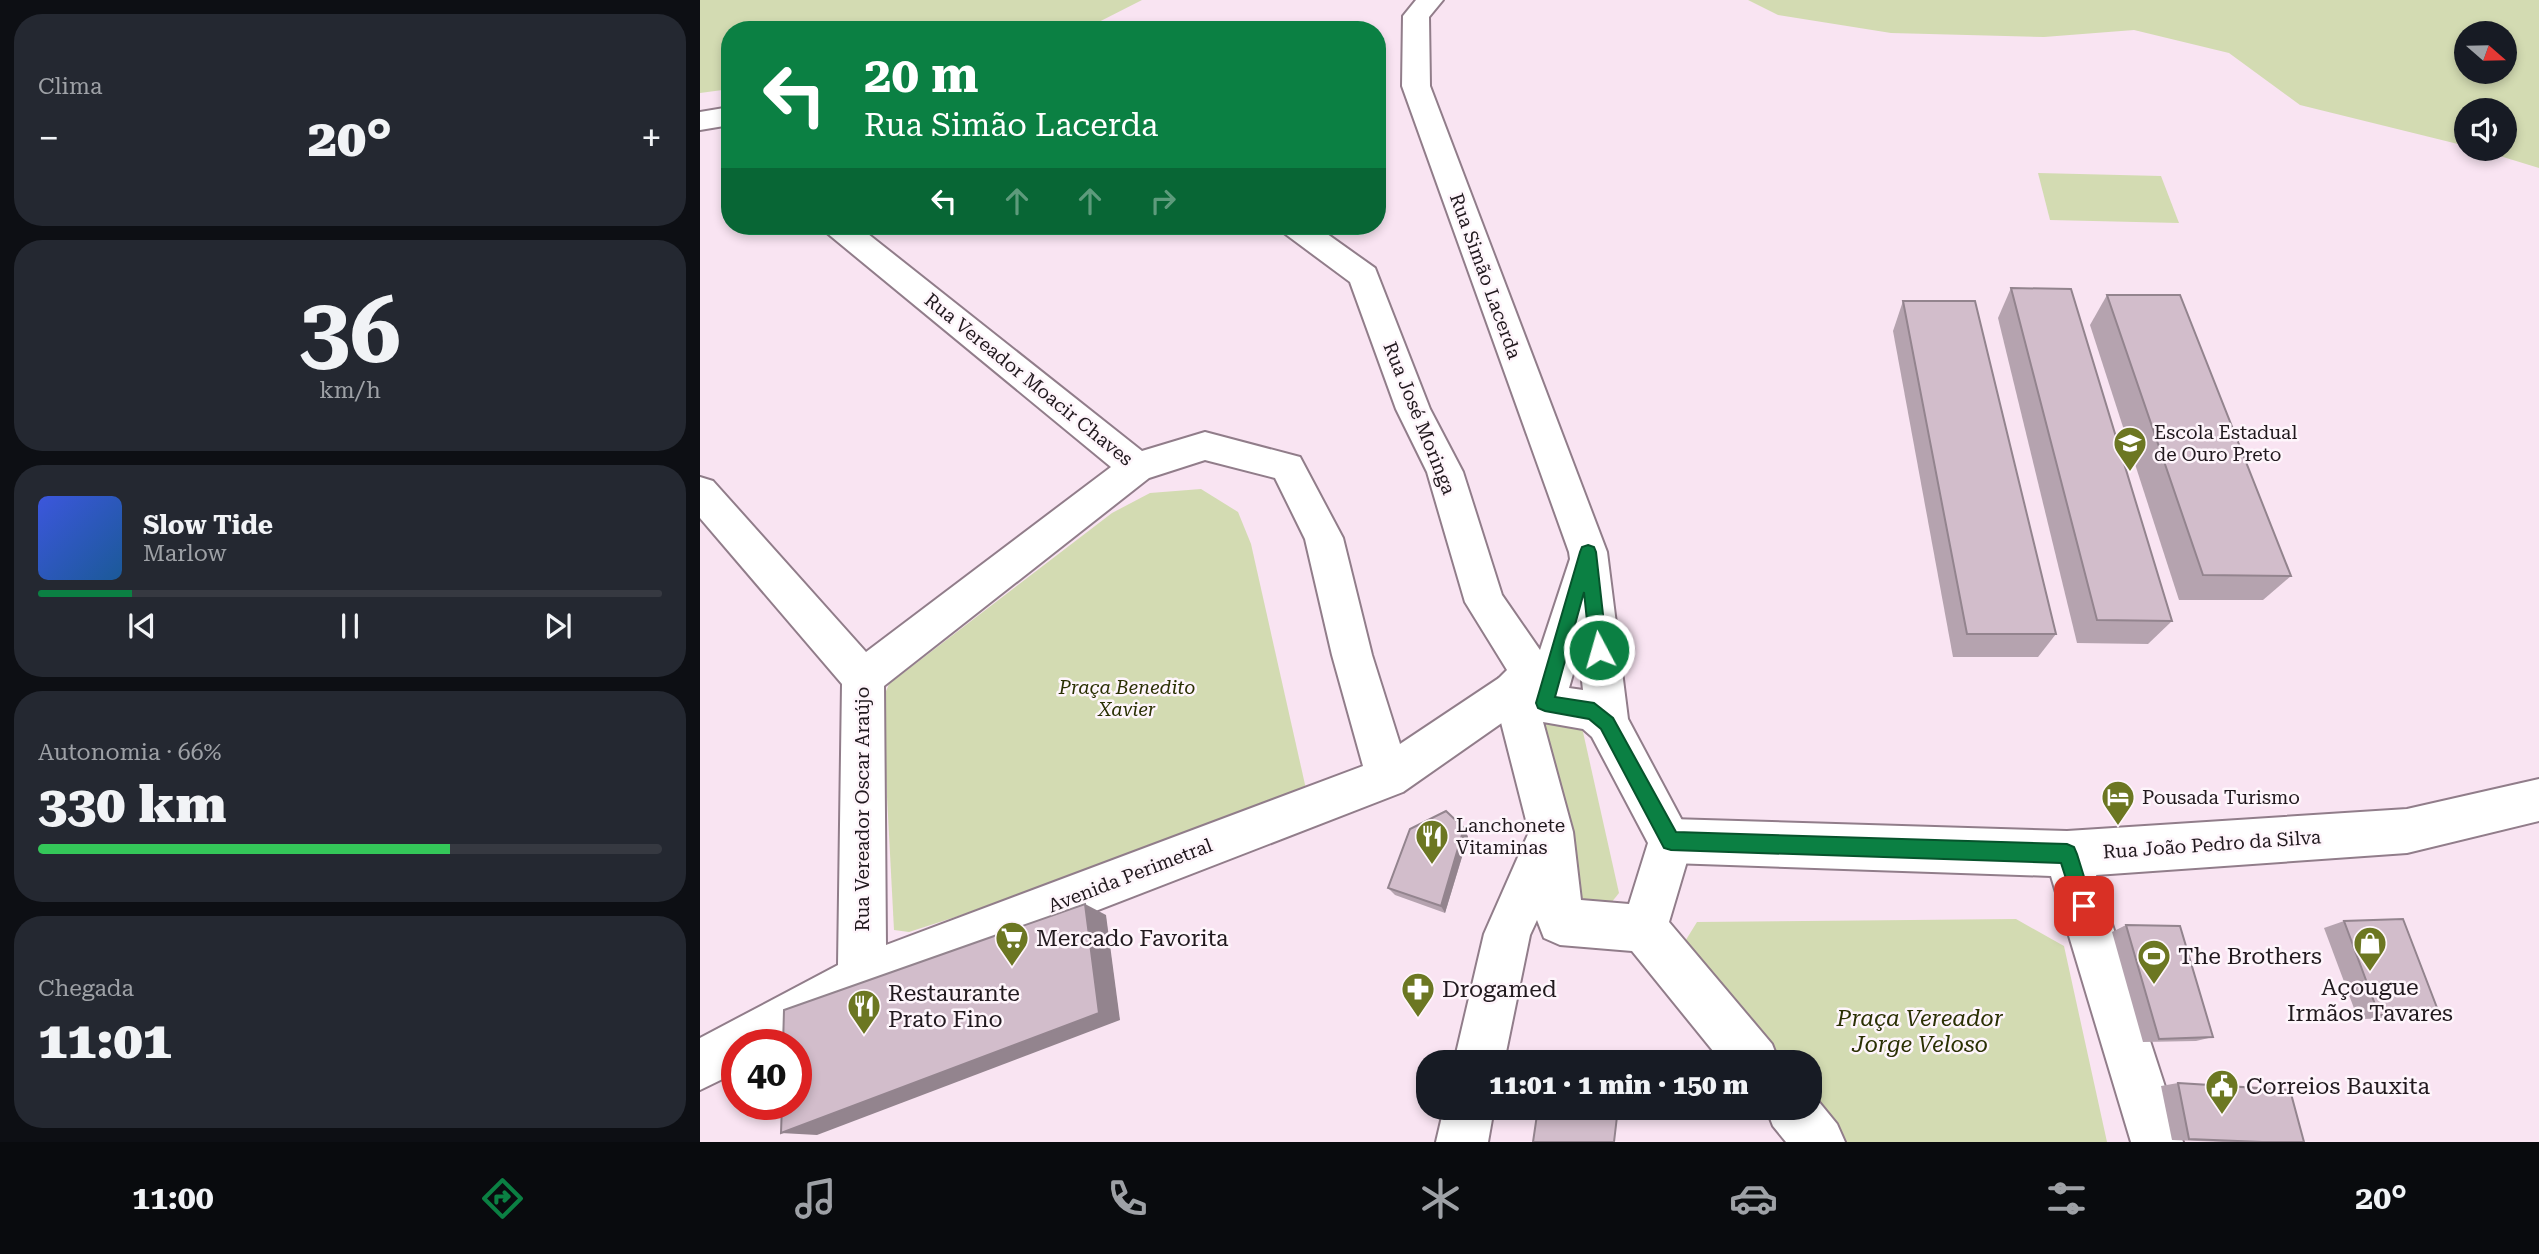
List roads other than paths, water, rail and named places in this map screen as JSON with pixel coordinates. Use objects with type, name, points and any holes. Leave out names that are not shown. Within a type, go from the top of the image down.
[{"type":"street","name":"Rua Simão Lacerda","points":[[1430,0],[1416,16],[1416,86],[1588,552],[1607,723]]},
{"type":"street","points":[[700,121],[721,118]]},
{"type":"street","name":"Rua Vereador Moacir Chaves","points":[[849,235],[1137,467],[1205,446],[1287,467],[1324,538],[1352,656],[1388,777]]},
{"type":"street","name":"Rua José Moringa","points":[[1307,235],[1364,276],[1413,409],[1444,472],[1485,602],[1530,689]]},
{"type":"street","points":[[863,678],[1137,467]]},
{"type":"street","name":"Rua Vereador Oscar Araújo","points":[[700,492],[863,678],[862,978]]},
{"type":"street","points":[[1560,922],[1551,832],[1530,689],[1588,552]]},
{"type":"street","points":[[1530,689],[1594,711],[1607,723],[1671,841],[1644,928]]},
{"type":"street","name":"Avenida Perimetral","points":[[767,1029],[862,978],[1388,777],[1530,689]]},
{"type":"street","name":"Rua João Pedro da Silva","points":[[1671,841],[2067,854],[2407,831],[2539,800]]},
{"type":"street","points":[[1482,1050],[1507,934],[1551,832]]},
{"type":"street","points":[[2067,854],[2157,1142]]},
{"type":"street","points":[[1507,934],[1560,922],[1644,928],[1744,1050]]},
{"type":"street","name":"Avenida Perimetral","points":[[700,1065],[721,1054]]},
{"type":"street","points":[[1462,1142],[1467,1120]]},
{"type":"street","points":[[1801,1120],[1819,1142]]},
{"type":"place","name":"Escola Estadual de Ouro Preto","points":[[2130,473]]},
{"type":"place","name":"Pousada Turismo","points":[[2118,827]]},
{"type":"place","name":"Lanchonete Vitaminas","points":[[1432,866]]},
{"type":"place","name":"Mercado Favorita","points":[[1012,968]]},
{"type":"place","name":"Açougue Irmãos Tavares","points":[[2370,973]]},
{"type":"place","name":"The Brothers","points":[[2154,986]]},
{"type":"place","name":"Drogamed","points":[[1418,1019]]},
{"type":"place","name":"Restaurante Prato Fino","points":[[864,1036]]},
{"type":"place","name":"Correios Bauxita","points":[[2222,1116]]},
{"type":"park label","name":"Praça Benedito Xavier","points":[[1127,698]]},
{"type":"park label","name":"Praça Vereador Jorge Veloso","points":[[1920,1031]]}]
